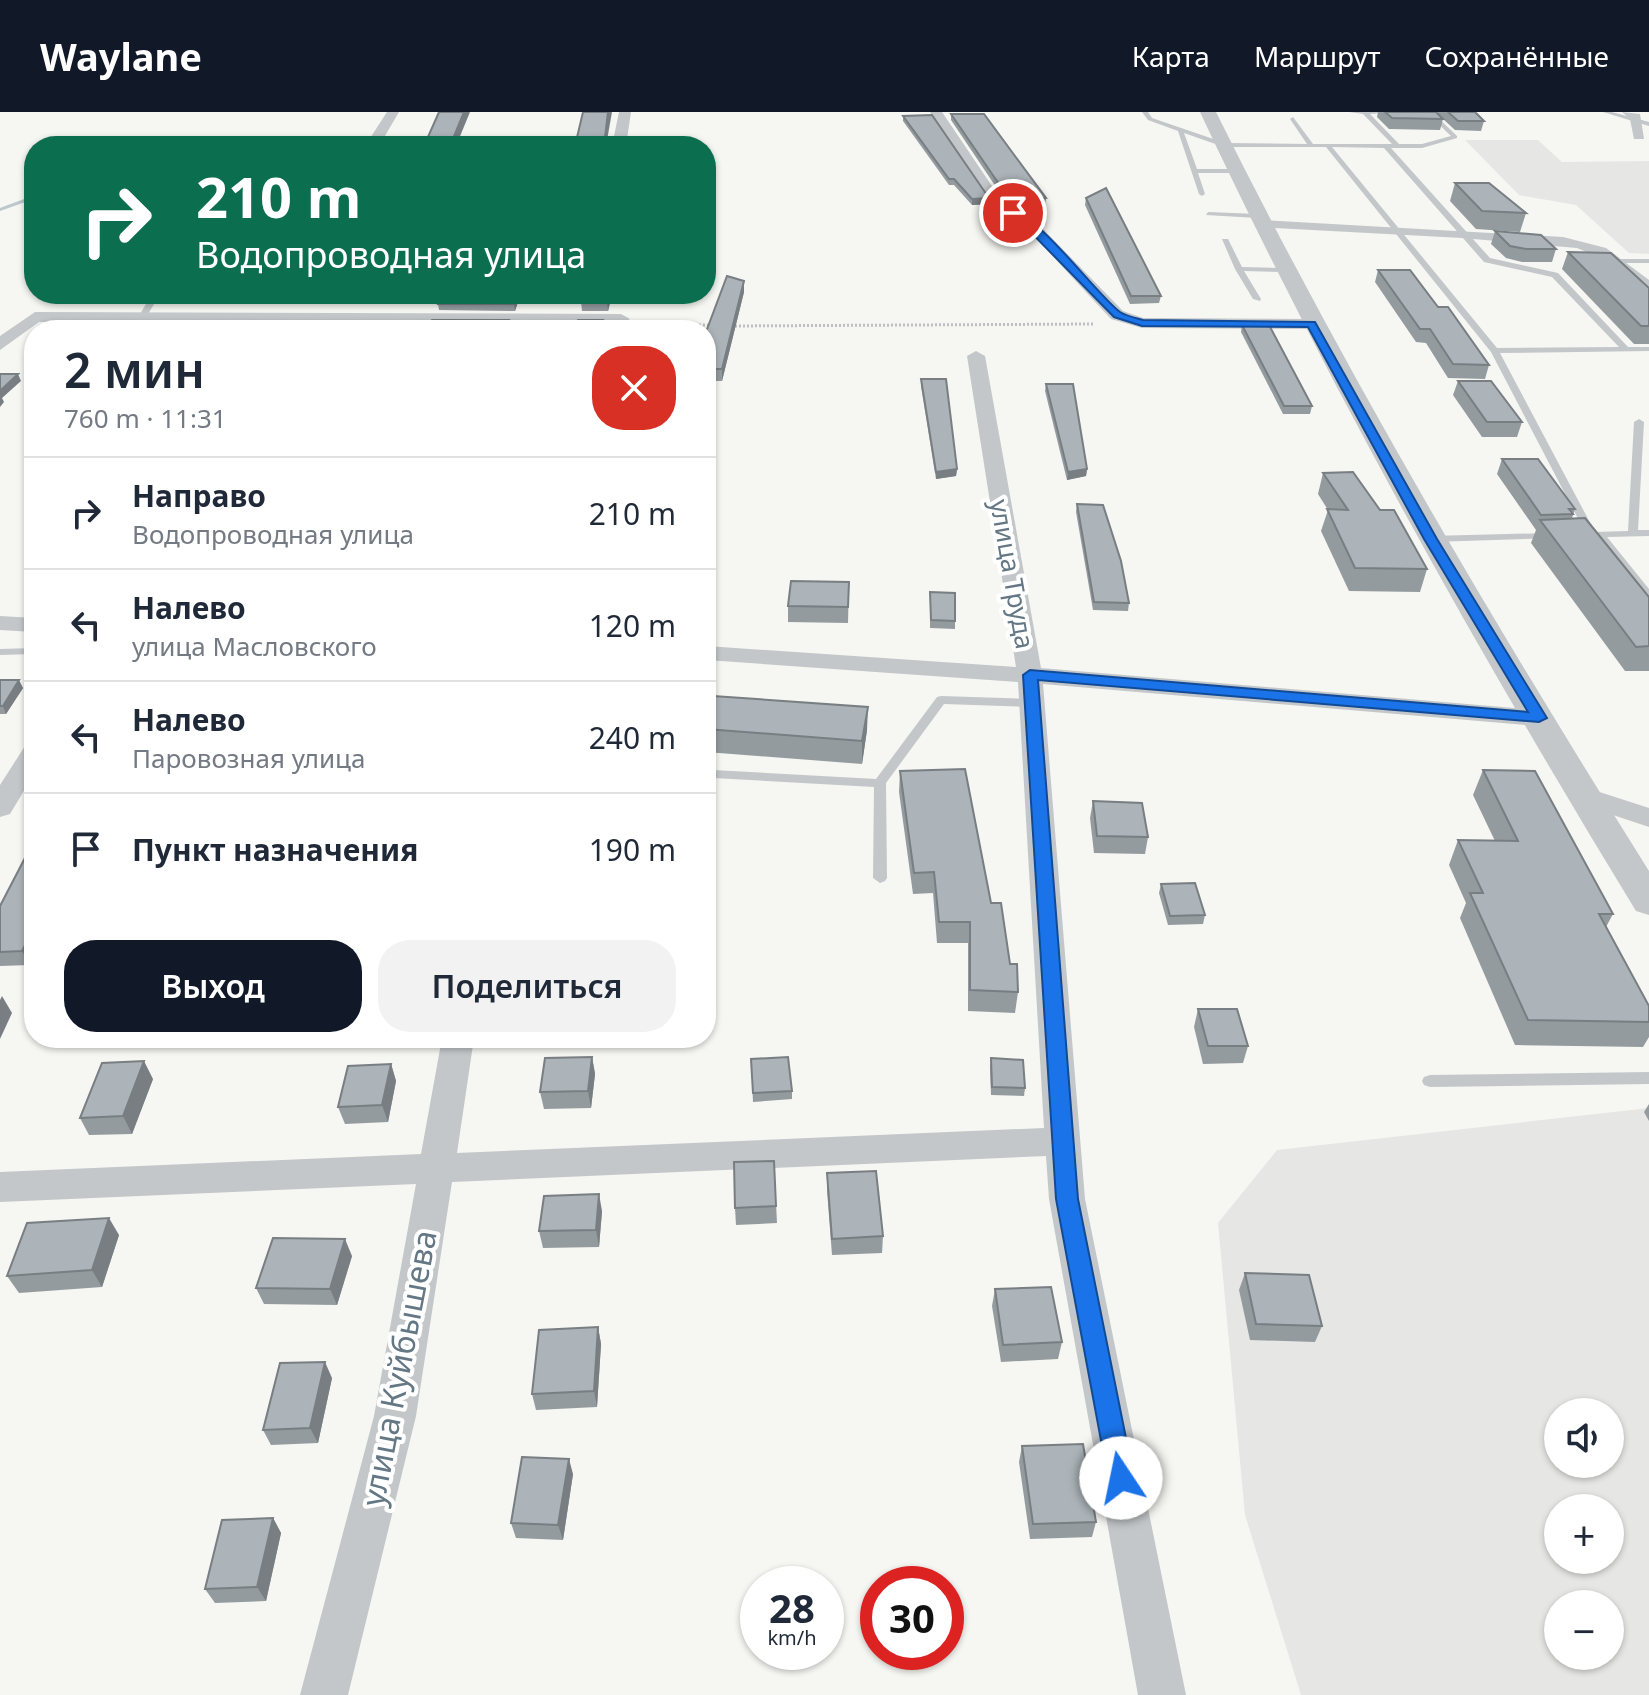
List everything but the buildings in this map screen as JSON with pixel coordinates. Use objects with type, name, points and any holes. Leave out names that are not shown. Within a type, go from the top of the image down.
[{"type":"street","points":[[378,136],[393,112]]},
{"type":"street","points":[[621,136],[625,112]]},
{"type":"street","points":[[936,112],[991,195],[1036,230],[1117,315],[1142,323],[1312,324]]},
{"type":"street","points":[[1208,112],[1283,270],[1430,539],[1649,902]]},
{"type":"street","points":[[1638,118],[1644,140]]},
{"type":"street","points":[[1258,220],[1462,233],[1488,240],[1590,247],[1617,261],[1649,288]]},
{"type":"street","points":[[409,320],[516,316],[620,318]]},
{"type":"street","points":[[31,320],[35,317],[164,320]]},
{"type":"street","points":[[0,345],[24,326]]},
{"type":"street","name":"улица Труда","points":[[976,356],[1031,689],[1067,1199],[1162,1695]]},
{"type":"street","points":[[0,623],[24,624]]},
{"type":"street","points":[[716,654],[1031,689],[1539,718]]},
{"type":"street","points":[[0,808],[24,768]]},
{"type":"street","points":[[1584,796],[1649,818]]},
{"type":"street","name":"улица Куйбышева","points":[[324,1695],[395,1416],[456,1048]]},
{"type":"street","points":[[0,1187],[1063,1141]]},
{"type":"lane","points":[[1145,112],[1150,119],[1224,145],[1422,146],[1455,137],[1429,112],[1416,113]]},
{"type":"lane","points":[[1352,112],[1404,112]]},
{"type":"lane","points":[[1365,112],[1397,146]]},
{"type":"lane","points":[[1606,112],[1638,118]]},
{"type":"lane","points":[[1293,119],[1312,146]]},
{"type":"lane","points":[[1180,129],[1202,194]]},
{"type":"lane","points":[[1328,146],[1393,230],[1495,351],[1596,535],[1649,596]]},
{"type":"lane","points":[[1387,147],[1487,260],[1555,275],[1626,350]]},
{"type":"lane","points":[[1194,171],[1236,171]]},
{"type":"lane","points":[[1208,214],[1258,220]]},
{"type":"lane","points":[[1225,241],[1257,299]]},
{"type":"lane","points":[[1617,261],[1649,261]]},
{"type":"lane","points":[[1239,269],[1283,270]]},
{"type":"lane","points":[[141,319],[150,304]]},
{"type":"lane","points":[[1495,351],[1649,349]]},
{"type":"lane","points":[[1633,534],[1639,422]]},
{"type":"lane","points":[[1636,470],[1649,456]]},
{"type":"lane","points":[[1430,539],[1649,533]]},
{"type":"lane","points":[[0,652],[24,651]]},
{"type":"lane","points":[[880,878],[880,783],[941,700],[1031,689]]},
{"type":"lane","points":[[716,774],[880,783]]},
{"type":"lane","points":[[1430,1081],[1649,1078]]},
{"type":"path","points":[[716,325],[1142,323]]},
{"type":"shaded area","points":[[1465,140],[1538,140],[1562,162],[1649,161],[1649,254],[1629,253],[1576,205],[1519,195]]},
{"type":"shaded area","points":[[1649,1108],[1649,1695],[1301,1695],[1245,1515],[1218,1223],[1277,1150]]},
{"type":"waterway","points":[[0,210],[24,201]]},
{"type":"route","points":[[1013,213],[1036,230],[1117,315],[1142,323],[1312,324],[1430,539],[1539,718],[1030,675],[1067,1199],[1121,1478]]}]
